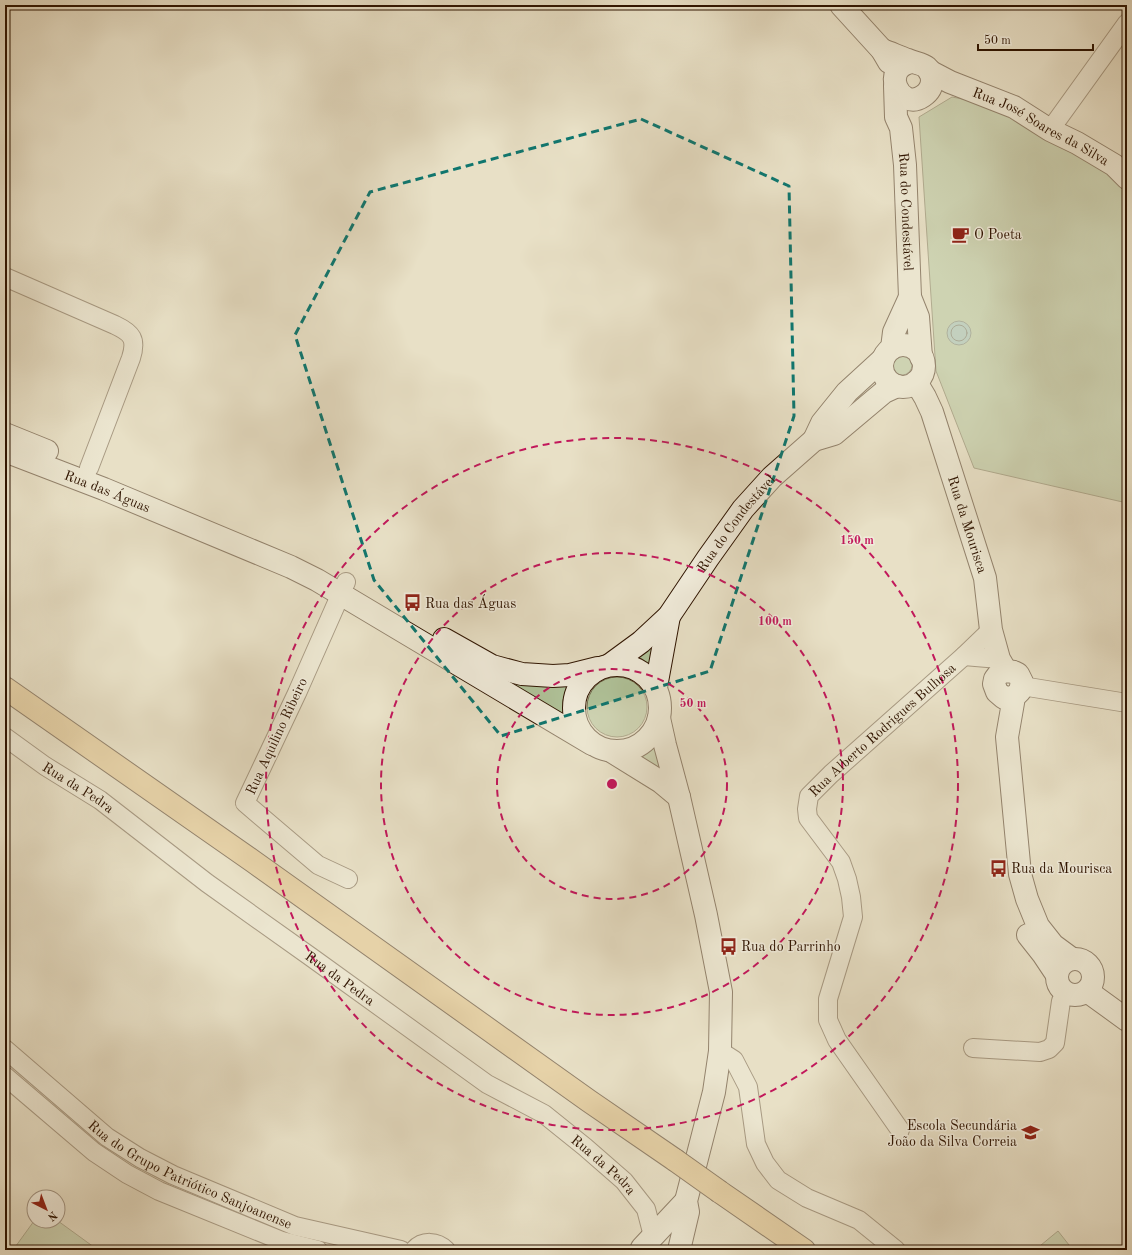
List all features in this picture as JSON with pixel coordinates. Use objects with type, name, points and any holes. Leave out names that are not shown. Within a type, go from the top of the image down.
[{"type":"highway","points":[[5,688],[254,862],[589,1101],[673,1167]]},
{"type":"highway","points":[[5,705],[673,1167],[717,1198],[781,1250]]},
{"type":"highway","points":[[717,1198],[804,1250]]},
{"type":"street","points":[[841,5],[912,81]]},
{"type":"street","points":[[1050,130],[1127,23]]},
{"type":"street","name":"Rua José Soares da Silva","points":[[912,81],[936,89],[950,82],[1014,107],[1050,130],[1077,143],[1114,165],[1127,178]]},
{"type":"street","name":"Rua do Condestável","points":[[814,440],[834,434],[884,392],[906,384],[922,372],[923,366],[918,317],[910,297],[905,165],[902,128],[896,116],[912,81]]},
{"type":"street","name":"Rua das Águas","points":[[5,277],[125,329],[131,335],[134,342],[134,350],[89,468]]},
{"type":"street","name":"Rua do Condestável","points":[[906,384],[891,383],[886,379],[882,366],[894,332],[910,297]]},
{"type":"street","points":[[887,354],[898,345],[905,345],[918,351],[921,357]]},
{"type":"street","name":"Rua do Condestável","points":[[604,666],[641,642],[669,616],[743,509],[772,477],[814,440],[822,423],[847,392],[887,354]]},
{"type":"street","name":"Rua da Mourisca","points":[[906,384],[925,397],[932,412],[985,578],[991,630],[1002,665]]},
{"type":"street","name":"Rua das Águas","points":[[5,434],[298,557],[343,588],[601,748]]},
{"type":"street","name":"Rua das Águas","points":[[5,451],[111,492],[291,566],[317,580],[343,588],[492,666],[522,674],[553,676],[570,675],[604,666]]},
{"type":"street","name":"Rua Aquilino Ribeiro","points":[[343,588],[297,693],[245,803],[318,865],[348,879]]},
{"type":"street","name":"Rua do Condestável","points":[[656,687],[669,616]]},
{"type":"street","name":"Rua Alberto Rodrigues Bulhosa","points":[[900,1130],[836,1040],[828,1020],[828,999],[853,917],[851,896],[841,862],[808,818],[806,809],[808,796],[991,630]]},
{"type":"street","name":"Rua Alberto Rodrigues Bulhosa","points":[[964,656],[1002,665]]},
{"type":"street","points":[[601,748],[623,751],[636,747],[646,740],[654,730],[659,718],[660,700],[656,687],[648,677],[637,669],[624,665],[604,666],[586,677],[577,690],[573,704],[575,720],[581,733],[601,748],[660,782],[679,797]]},
{"type":"street","points":[[1002,665],[1018,674],[1022,682],[1011,692],[994,739],[1008,878],[1016,906],[1026,933],[1070,987],[1127,1020]]},
{"type":"street","points":[[1011,692],[1127,703]]},
{"type":"street","points":[[1011,692],[1007,737],[1020,874],[1038,926],[1053,945],[1072,959]]},
{"type":"street","points":[[650,1246],[686,1201],[714,1092],[720,1051],[721,992],[706,916],[679,797],[664,745],[659,718]]},
{"type":"street","name":"Rua da Pedra","points":[[5,737],[45,766],[100,800],[207,883],[318,961],[487,1084],[544,1114],[624,1181],[646,1209],[650,1246]]},
{"type":"street","points":[[1078,959],[1084,961],[1092,970],[1093,982],[1091,987],[1070,987],[1058,970],[1066,961],[1078,959]]},
{"type":"street","points":[[973,1048],[1040,1052],[1049,1049],[1055,1043],[1061,1001],[1070,987]]},
{"type":"street","name":"Rua do Grupo Patriótico Sanjoanense","points":[[5,1048],[107,1137],[140,1158],[173,1175],[295,1226],[401,1250]]},
{"type":"street","points":[[720,1051],[734,1060],[748,1087],[756,1144],[765,1163],[778,1180],[808,1198],[859,1220],[896,1250]]},
{"type":"street","name":"Rua do Grupo Patriótico Sanjoanense","points":[[5,1076],[94,1152],[126,1174],[159,1191],[282,1242],[318,1250]]},
{"type":"street","points":[[679,1250],[688,1212],[686,1201]]},
{"type":"street","points":[[414,1250],[421,1244],[434,1243],[440,1245],[446,1250]]},
{"type":"highlighted area","points":[[641,119],[789,186],[794,416],[710,671],[501,736],[374,580],[295,335],[370,192]]},
{"type":"green space","points":[[952,97],[994,105],[1110,172],[1127,193],[1127,503],[974,468],[936,371],[919,117]]},
{"type":"green space","points":[[902,355],[909,358],[912,365],[909,372],[902,375],[895,372],[892,365],[895,358]]},
{"type":"green space","points":[[658,632],[652,667],[642,659],[631,656]]},
{"type":"green space","points":[[490,676],[570,681],[563,700],[564,718]]},
{"type":"green space","points":[[617,677],[634,682],[642,690],[647,707],[642,724],[634,732],[617,737],[600,732],[592,724],[587,707],[592,690],[600,682]]},
{"type":"green space","points":[[655,743],[665,781],[633,758],[647,751]]},
{"type":"green space","points":[[66,1227],[98,1250],[13,1250],[28,1229],[66,1229]]},
{"type":"green space","points":[[1058,1231],[1073,1250],[1035,1250]]},
{"type":"water","points":[[959,321],[968,324],[971,333],[968,342],[959,345],[950,342],[947,333],[950,324]]},
{"type":"place","name":"O Poeta","points":[[961,234]]},
{"type":"place","name":"Rua das Águas","points":[[412,603]]},
{"type":"place","name":"Rua da Mourisca","points":[[998,868]]},
{"type":"place","name":"Rua do Parrinho","points":[[728,946]]},
{"type":"place","name":"Escola Secundária João da Silva Correia","points":[[1030,1133]]}]
